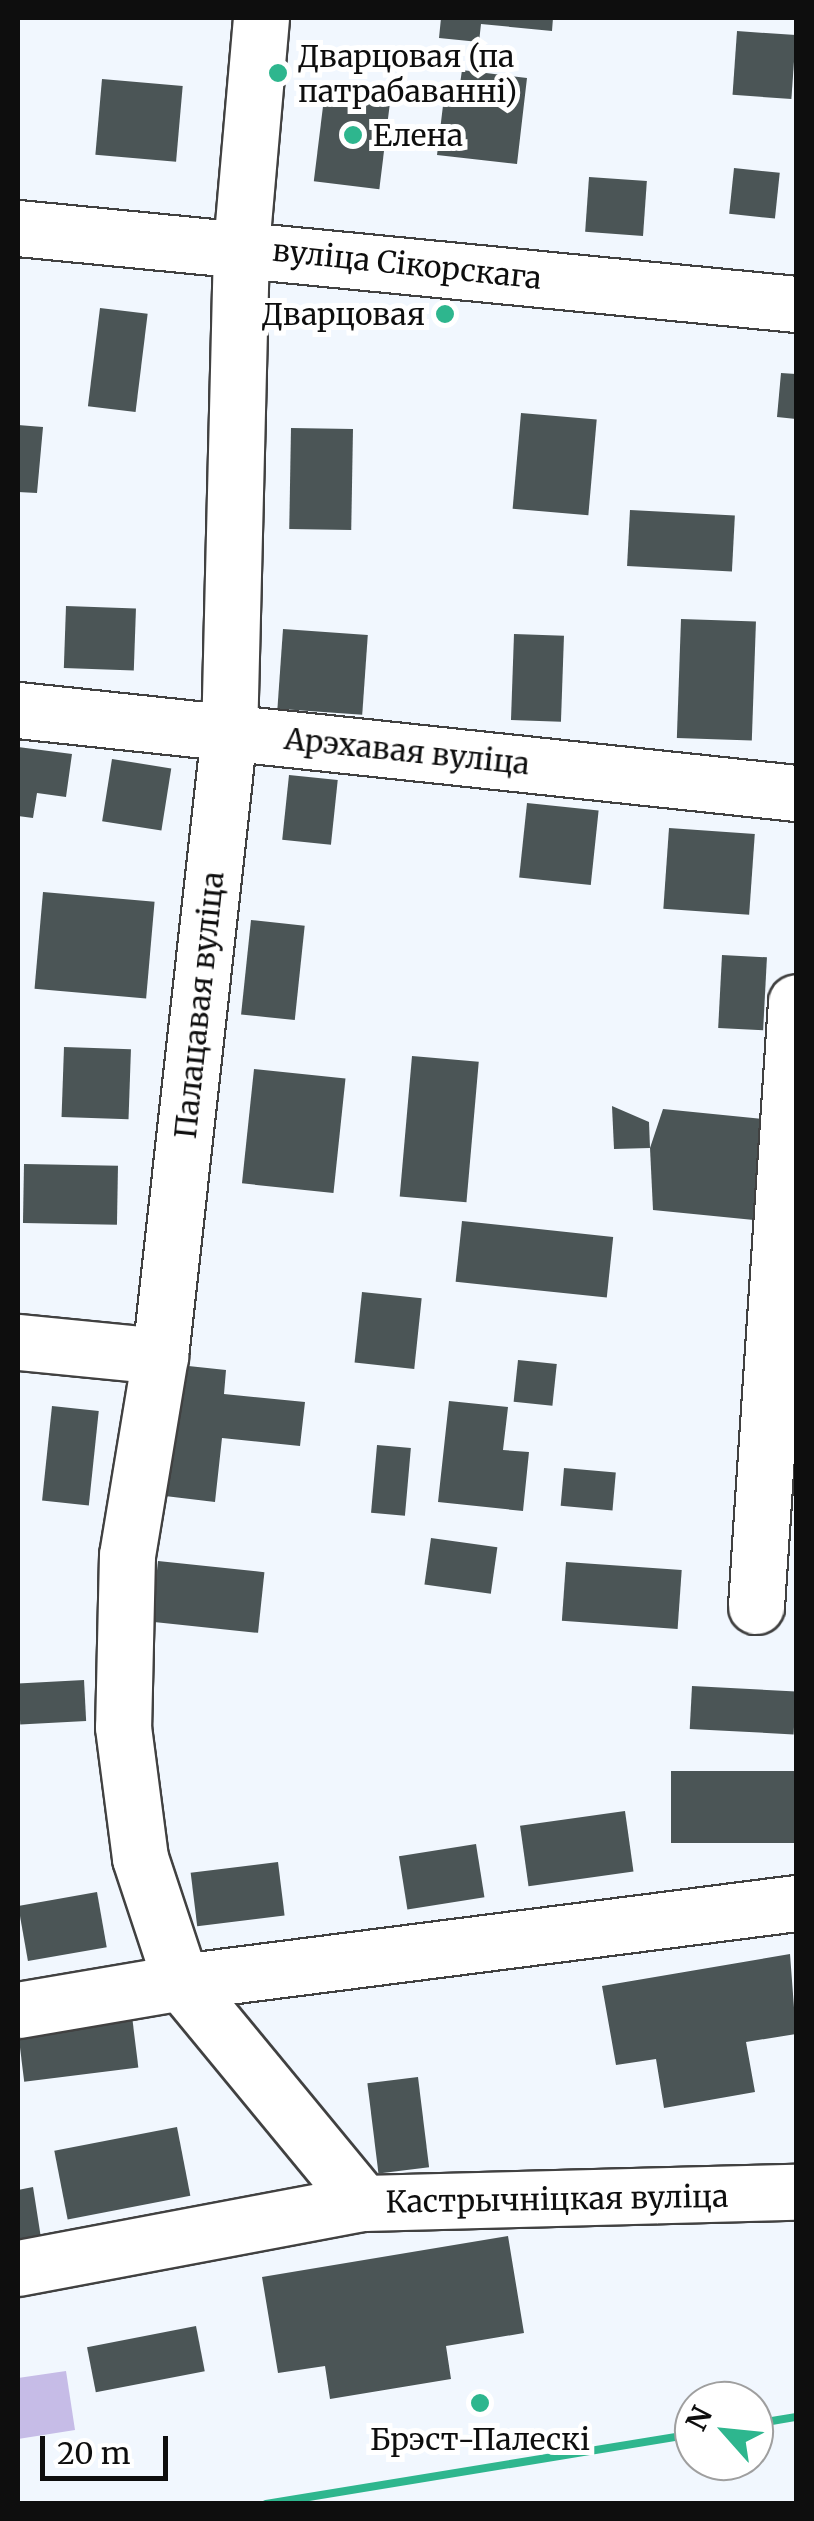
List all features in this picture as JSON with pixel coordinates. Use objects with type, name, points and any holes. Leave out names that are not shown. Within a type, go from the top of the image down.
[{"type":"street","name":"Палацавая вуліца","points":[[182,1982],[140,1858],[123,1728],[127,1555],[160,1356],[228,732],[242,229],[260,18]]},
{"type":"street","name":"вуліца Сікорскага","points":[[18,228],[242,229],[796,304]]},
{"type":"street","name":"Арэхавая вуліца","points":[[18,710],[796,793]]},
{"type":"street","points":[[756,1606],[796,1002]]},
{"type":"street","points":[[18,1342],[160,1356]]},
{"type":"street","points":[[18,2010],[182,1982],[796,1902]]},
{"type":"street","name":"Кастрычніцкая вуліца","points":[[182,1982],[363,2203],[796,2192]]},
{"type":"street","points":[[18,2268],[363,2203]]},
{"type":"shaded area","points":[[66,2371],[75,2430],[18,2439],[18,2378]]},
{"type":"building","points":[[441,18],[553,18],[552,31],[481,24],[479,42],[439,38]]},
{"type":"building","points":[[737,31],[796,35],[791,99],[733,95]]},
{"type":"building","points":[[462,70],[527,78],[517,164],[437,155],[445,89],[459,91]]},
{"type":"building","points":[[102,79],[183,86],[176,162],[95,155]]},
{"type":"building","name":"Елена","points":[[326,82],[392,90],[379,189],[314,181]]},
{"type":"building","points":[[734,168],[780,173],[775,219],[729,214]]},
{"type":"building","points":[[589,177],[647,181],[643,236],[585,232]]},
{"type":"building","points":[[100,308],[148,314],[136,412],[88,406]]},
{"type":"building","points":[[781,373],[796,374],[796,419],[777,417]]},
{"type":"building","points":[[521,413],[597,420],[588,515],[513,509]]},
{"type":"building","points":[[18,425],[43,427],[37,493],[18,492]]},
{"type":"building","points":[[291,428],[353,429],[351,530],[289,529]]},
{"type":"building","points":[[630,510],[735,515],[732,571],[627,566]]},
{"type":"building","points":[[66,606],[136,608],[134,670],[64,668]]},
{"type":"building","points":[[681,619],[756,622],[752,741],[677,738]]},
{"type":"building","points":[[283,629],[368,635],[362,715],[277,709]]},
{"type":"building","points":[[514,634],[564,636],[561,722],[511,720]]},
{"type":"building","points":[[18,747],[72,754],[66,797],[37,793],[33,818],[18,816]]},
{"type":"building","points":[[112,759],[171,768],[161,831],[102,821]]},
{"type":"building","points":[[289,775],[338,780],[331,845],[282,840]]},
{"type":"building","points":[[527,803],[599,811],[591,885],[519,878]]},
{"type":"building","points":[[669,828],[755,834],[749,915],[663,909]]},
{"type":"building","points":[[43,892],[155,902],[146,998],[35,989]]},
{"type":"building","points":[[251,920],[305,926],[295,1020],[241,1014]]},
{"type":"building","points":[[722,955],[767,957],[763,1030],[718,1028]]},
{"type":"building","points":[[64,1047],[131,1049],[129,1119],[62,1117]]},
{"type":"building","points":[[412,1056],[479,1062],[466,1202],[400,1196]]},
{"type":"building","points":[[254,1069],[345,1079],[333,1193],[242,1183]]},
{"type":"building","points":[[612,1106],[649,1122],[650,1148],[614,1149]]},
{"type":"building","points":[[663,1109],[763,1119],[754,1220],[653,1210],[650,1148]]},
{"type":"building","points":[[24,1164],[118,1166],[117,1225],[23,1223]]},
{"type":"building","points":[[462,1221],[613,1237],[607,1298],[456,1282]]},
{"type":"building","points":[[362,1292],[422,1298],[414,1369],[355,1363]]},
{"type":"building","points":[[518,1360],[557,1364],[552,1406],[514,1402]]},
{"type":"building","points":[[179,1365],[226,1370],[224,1394],[305,1402],[300,1446],[222,1438],[215,1502],[165,1496]]},
{"type":"building","points":[[449,1401],[508,1407],[503,1450],[529,1452],[523,1511],[438,1502]]},
{"type":"building","points":[[52,1406],[99,1411],[89,1505],[42,1500]]},
{"type":"building","points":[[377,1445],[411,1448],[405,1516],[371,1513]]},
{"type":"building","points":[[564,1468],[616,1473],[612,1510],[561,1506]]},
{"type":"building","points":[[431,1538],[497,1547],[491,1594],[424,1585]]},
{"type":"building","points":[[158,1561],[264,1572],[258,1633],[152,1622]]},
{"type":"building","points":[[566,1562],[682,1570],[678,1629],[562,1621]]},
{"type":"building","points":[[84,1680],[86,1721],[20,1724],[18,1683]]},
{"type":"building","points":[[692,1686],[796,1691],[794,1734],[690,1729]]},
{"type":"building","points":[[671,1771],[796,1771],[796,1843],[671,1843]]},
{"type":"building","points":[[625,1811],[633,1871],[529,1886],[520,1826]]},
{"type":"building","points":[[476,1844],[484,1897],[407,1910],[399,1856]]},
{"type":"building","points":[[278,1862],[285,1916],[197,1926],[191,1873]]},
{"type":"building","points":[[97,1892],[107,1947],[28,1961],[18,1906]]},
{"type":"building","points":[[790,1954],[796,2034],[746,2042],[755,2092],[664,2108],[656,2059],[616,2065],[602,1986]]},
{"type":"building","points":[[132,2016],[138,2068],[24,2082],[18,2030]]},
{"type":"building","points":[[418,2077],[429,2167],[378,2174],[367,2083]]},
{"type":"building","points":[[177,2127],[190,2196],[68,2220],[54,2151]]},
{"type":"building","points":[[33,2187],[41,2238],[18,2242],[18,2190]]},
{"type":"building","name":"Брэст-Палескі","points":[[508,2236],[524,2333],[446,2346],[451,2379],[330,2399],[325,2366],[278,2373],[262,2277]]},
{"type":"building","points":[[196,2326],[205,2371],[96,2392],[87,2347]]},
{"type":"railway","points":[[774,2421],[796,2417]]},
{"type":"railway","points":[[266,2504],[674,2437]]},
{"type":"place","name":"Дварцовая (па патрабаванні)","points":[[278,73]]},
{"type":"place","name":"Елена","points":[[353,135]]},
{"type":"place","name":"Дварцовая","points":[[445,314]]},
{"type":"place","name":"Брэст-Палескі","points":[[480,2403]]}]
